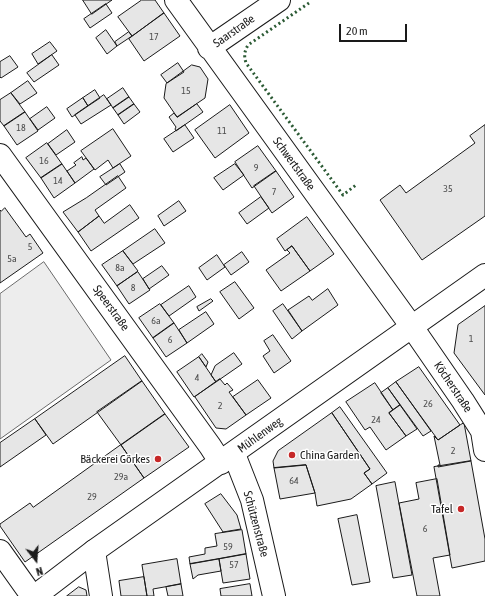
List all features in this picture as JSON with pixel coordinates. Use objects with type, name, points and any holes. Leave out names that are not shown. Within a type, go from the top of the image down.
[{"type":"street","name":"Schwertstraße","points":[[176,0],[412,327]]},
{"type":"street","name":"Saarstraße","points":[[210,48],[279,0]]},
{"type":"street","name":"Speerstraße","points":[[0,155],[206,440],[227,458]]},
{"type":"street","name":"Mühlenweg","points":[[35,596],[94,551],[485,275]]},
{"type":"street","name":"Köcherstraße","points":[[412,327],[482,431],[485,450]]},
{"type":"street","name":"Schützenstraße","points":[[227,458],[252,500],[274,596]]},
{"type":"street","points":[[0,551],[32,596]]},
{"type":"street","points":[[94,551],[101,596]]},
{"type":"shaded area","points":[[44,262],[111,360],[0,439],[0,294]]},
{"type":"building","points":[[83,0],[112,0],[92,14]]},
{"type":"building","points":[[142,0],[155,0],[164,13],[132,36],[118,17]]},
{"type":"building","points":[[106,4],[112,13],[90,28],[84,19]]},
{"type":"building","points":[[164,13],[180,36],[144,61],[129,39]]},
{"type":"building","points":[[106,30],[117,46],[107,54],[96,38]]},
{"type":"building","points":[[129,32],[132,36],[117,46],[115,42]]},
{"type":"building","points":[[50,42],[57,51],[38,64],[32,54]]},
{"type":"building","points":[[52,55],[59,65],[34,82],[27,73]]},
{"type":"building","points":[[10,56],[18,67],[1,78],[0,62]]},
{"type":"building","points":[[178,63],[184,72],[167,83],[161,75]]},
{"type":"building","points":[[192,65],[200,67],[208,79],[205,98],[177,117],[164,98],[166,84]]},
{"type":"building","points":[[28,81],[37,93],[20,104],[11,93]]},
{"type":"building","points":[[123,88],[129,97],[113,108],[107,99]]},
{"type":"building","points":[[95,90],[100,98],[88,106],[83,98]]},
{"type":"building","points":[[11,93],[25,112],[4,126],[0,121],[0,100]]},
{"type":"building","points":[[104,95],[111,105],[81,124],[75,115]]},
{"type":"building","points":[[129,97],[134,104],[118,115],[113,108]]},
{"type":"building","points":[[83,98],[88,106],[72,117],[67,109]]},
{"type":"building","points":[[134,104],[140,112],[124,124],[118,115]]},
{"type":"building","points":[[197,104],[203,112],[176,131],[176,127],[169,117],[174,113],[177,117]]},
{"type":"building","points":[[230,105],[249,133],[215,158],[195,130]]},
{"type":"building","points":[[47,107],[55,118],[38,130],[30,119]]},
{"type":"building","points":[[25,112],[38,131],[17,145],[4,126]]},
{"type":"building","points":[[185,125],[194,138],[173,152],[164,139]]},
{"type":"building","points":[[485,125],[485,216],[422,260],[380,200],[400,185],[406,193],[475,143],[470,136]]},
{"type":"building","points":[[113,129],[131,156],[113,168],[108,160],[95,170],[81,151]]},
{"type":"building","points":[[67,130],[75,142],[56,155],[48,144]]},
{"type":"building","points":[[47,143],[62,164],[41,178],[26,158]]},
{"type":"building","points":[[258,146],[276,171],[252,188],[235,162]]},
{"type":"building","points":[[82,157],[83,160],[86,158],[94,169],[75,183],[67,171],[76,165],[74,163]]},
{"type":"building","points":[[62,164],[75,183],[54,198],[41,178]]},
{"type":"building","points":[[120,164],[125,172],[106,185],[100,177]]},
{"type":"building","points":[[235,164],[244,175],[223,190],[214,178]]},
{"type":"building","points":[[276,171],[294,197],[272,213],[254,186]]},
{"type":"building","points":[[118,176],[126,188],[95,210],[99,216],[78,232],[63,212]]},
{"type":"building","points":[[261,197],[269,208],[247,224],[239,213]]},
{"type":"building","points":[[179,201],[186,211],[164,226],[158,216]]},
{"type":"building","points":[[130,205],[139,218],[91,251],[78,232],[99,216],[104,223]]},
{"type":"building","points":[[5,208],[26,237],[30,234],[43,253],[0,283],[0,210],[1,211]]},
{"type":"building","points":[[307,217],[334,254],[310,271],[292,246],[285,251],[277,239]]},
{"type":"building","points":[[155,229],[165,243],[133,264],[123,251]]},
{"type":"building","points":[[292,246],[310,271],[281,291],[266,270],[290,253],[287,250]]},
{"type":"building","points":[[123,251],[138,271],[117,286],[102,265]]},
{"type":"building","points":[[242,252],[249,262],[231,275],[224,265]]},
{"type":"building","points":[[217,255],[225,267],[207,280],[199,268]]},
{"type":"building","points":[[162,266],[169,275],[149,289],[143,279]]},
{"type":"building","points":[[138,272],[150,290],[129,304],[117,286]]},
{"type":"building","points":[[235,282],[254,308],[239,319],[220,292]]},
{"type":"building","points":[[189,286],[196,297],[169,316],[161,305]]},
{"type":"building","points":[[328,289],[338,305],[302,331],[288,310],[309,296],[312,300]]},
{"type":"building","points":[[211,299],[213,301],[199,311],[197,307]]},
{"type":"building","points":[[160,304],[174,323],[153,338],[139,318]]},
{"type":"building","points":[[283,304],[302,331],[292,339],[273,311]]},
{"type":"building","points":[[485,306],[485,395],[454,353],[458,325]]},
{"type":"building","points":[[206,312],[214,324],[187,343],[179,330]]},
{"type":"building","points":[[174,323],[187,343],[166,357],[153,338]]},
{"type":"building","points":[[273,335],[291,361],[274,373],[263,356],[270,351],[264,341]]},
{"type":"building","points":[[234,353],[242,364],[216,382],[211,375],[215,366]]},
{"type":"building","points":[[202,354],[208,362],[206,367],[199,357]]},
{"type":"building","points":[[125,356],[142,381],[53,444],[35,419]]},
{"type":"building","points":[[199,357],[216,382],[194,397],[177,372]]},
{"type":"building","points":[[419,367],[460,425],[438,440],[396,382]]},
{"type":"building","points":[[220,379],[225,385],[227,383],[233,390],[229,392],[246,415],[226,429],[216,428],[195,397]]},
{"type":"building","points":[[258,380],[271,398],[246,415],[233,397]]},
{"type":"building","points":[[142,381],[165,414],[121,445],[97,412]]},
{"type":"building","points":[[396,382],[431,431],[423,436],[388,388]]},
{"type":"building","points":[[375,383],[393,410],[389,413],[406,436],[386,450],[370,427],[365,430],[346,402]]},
{"type":"building","points":[[388,388],[400,405],[393,410],[381,393]]},
{"type":"building","points":[[400,405],[417,429],[406,436],[389,413]]},
{"type":"building","points":[[340,407],[387,473],[372,484],[364,473],[370,469],[332,413]]},
{"type":"building","points":[[332,413],[370,469],[364,473],[372,484],[351,499],[317,506],[315,493],[306,465],[274,468],[273,461],[278,451]]},
{"type":"building","points":[[165,414],[189,447],[144,478],[121,445]]},
{"type":"building","points":[[35,419],[46,435],[0,467],[0,443]]},
{"type":"building","points":[[464,423],[471,461],[438,467],[438,465],[440,465],[434,436],[438,440]]},
{"type":"building","points":[[121,445],[144,478],[25,562],[0,524],[30,503],[33,507]]},
{"type":"building","name":"Tafel","points":[[471,461],[485,539],[485,561],[452,568],[434,467]]},
{"type":"building","points":[[306,465],[315,493],[280,499],[274,468]]},
{"type":"building","points":[[437,479],[450,555],[433,558],[440,596],[417,596],[399,503],[419,499],[416,483]]},
{"type":"building","points":[[395,482],[412,575],[393,578],[376,486]]},
{"type":"building","points":[[221,494],[237,515],[241,529],[223,532],[205,504]]},
{"type":"building","points":[[357,515],[370,582],[352,585],[338,519]]},
{"type":"building","points":[[242,530],[246,554],[190,564],[189,557],[205,554],[205,548],[217,546],[215,534]]},
{"type":"building","points":[[246,554],[250,579],[223,583],[219,559]]},
{"type":"building","points":[[177,559],[181,584],[153,589],[154,596],[147,596],[142,565]]},
{"type":"building","points":[[219,559],[221,571],[198,575],[193,579],[190,564]]},
{"type":"building","points":[[144,577],[147,596],[121,596],[119,581]]},
{"type":"building","points":[[181,584],[183,596],[168,596],[166,587]]},
{"type":"building","points":[[250,584],[252,596],[221,596],[220,589]]},
{"type":"building","points":[[79,587],[86,590],[87,596],[67,596]]},
{"type":"hedge","points":[[309,3],[248,45],[245,52],[245,61],[343,195],[356,185]]},
{"type":"place","name":"China Garden","points":[[292,455]]},
{"type":"place","name":"Bäckerei Görkes","points":[[158,459]]},
{"type":"place","name":"Tafel","points":[[461,509]]}]
